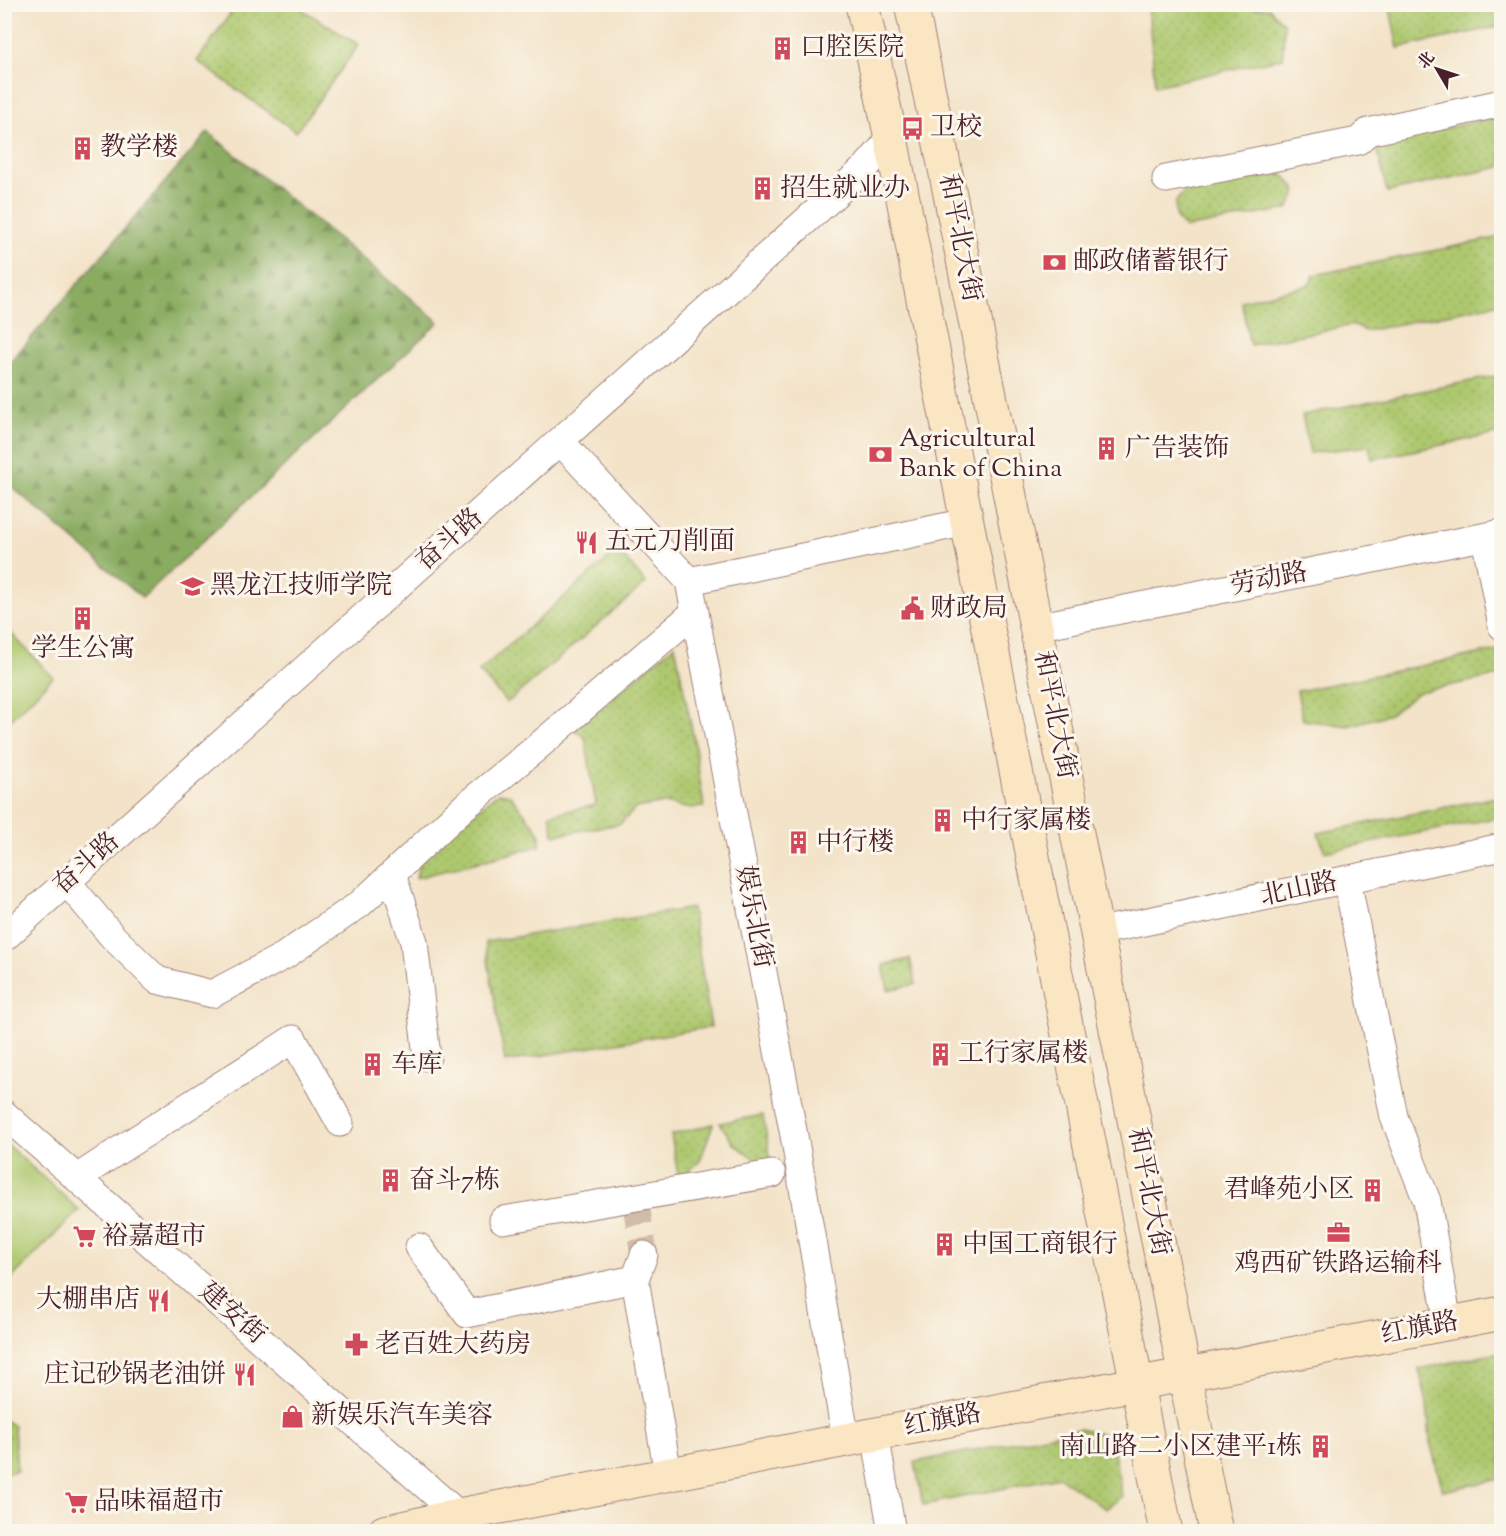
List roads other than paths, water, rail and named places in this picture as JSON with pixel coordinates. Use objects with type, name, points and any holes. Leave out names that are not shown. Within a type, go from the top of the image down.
[{"type":"main road","name":"和平北大街","points":[[862,4],[891,138],[1166,1532]]},
{"type":"main road","name":"和平北大街","points":[[910,4],[938,129],[1216,1532]]},
{"type":"main road","name":"红旗路","points":[[400,1530],[459,1515],[1502,1313]]},
{"type":"street","points":[[1166,179],[1358,141],[1368,132],[1502,103]]},
{"type":"street","name":"奋斗路","points":[[4,938],[866,167],[891,138]]},
{"type":"street","points":[[560,441],[689,581],[967,522]]},
{"type":"street","name":"劳动路","points":[[1036,627],[1493,535]]},
{"type":"street","points":[[1493,535],[1502,626]]},
{"type":"street","name":"娱乐北街","points":[[689,581],[795,1141],[860,1437],[892,1532]]},
{"type":"street","points":[[67,882],[112,936],[157,980],[212,994],[294,949],[360,904],[464,807],[695,612]]},
{"type":"street","name":"北山路","points":[[1096,932],[1502,847]]},
{"type":"street","points":[[392,874],[414,942],[427,1057]]},
{"type":"street","points":[[1347,880],[1394,1117],[1427,1201],[1448,1323]]},
{"type":"street","points":[[78,1179],[293,1039],[340,1123]]},
{"type":"street","name":"建安街","points":[[4,1114],[459,1515]]},
{"type":"street","points":[[503,1220],[772,1174]]},
{"type":"street","points":[[419,1247],[467,1314],[640,1267],[668,1474]]},
{"type":"tunnel","points":[[635,1198],[644,1255]]},
{"type":"place","name":"口腔医院","points":[[782,48]]},
{"type":"place","name":"卫校","points":[[912,128]]},
{"type":"place","name":"教学楼","points":[[82,148]]},
{"type":"place","name":"招生就业办","points":[[762,189]]},
{"type":"place","name":"邮政储蓄银行","points":[[1055,262]]},
{"type":"place","name":"广告装饰","points":[[1107,449]]},
{"type":"place","name":"Agricultural Bank of China","points":[[881,454]]},
{"type":"place","name":"五元刀削面","points":[[587,542]]},
{"type":"place","name":"黑龙江技师学院","points":[[192,586]]},
{"type":"place","name":"财政局","points":[[912,609]]},
{"type":"place","name":"学生公寓","points":[[83,618]]},
{"type":"place","name":"中行家属楼","points":[[943,821]]},
{"type":"place","name":"中行楼","points":[[798,843]]},
{"type":"place","name":"工行家属楼","points":[[940,1054]]},
{"type":"place","name":"车库","points":[[373,1065]]},
{"type":"place","name":"奋斗7栋","points":[[391,1181]]},
{"type":"place","name":"君峰苑小区","points":[[1372,1190]]},
{"type":"place","name":"鸡西矿铁路运输科","points":[[1338,1233]]},
{"type":"place","name":"裕嘉超市","points":[[84,1237]]},
{"type":"place","name":"中国工商银行","points":[[944,1245]]},
{"type":"place","name":"大棚串店","points":[[158,1300]]},
{"type":"place","name":"老百姓大药房","points":[[357,1345]]},
{"type":"place","name":"庄记砂锅老油饼","points":[[244,1375]]},
{"type":"place","name":"新娱乐汽车美容","points":[[293,1416]]},
{"type":"place","name":"南山路二小区建平1栋","points":[[1320,1447]]},
{"type":"place","name":"品味福超市","points":[[76,1502]]}]
